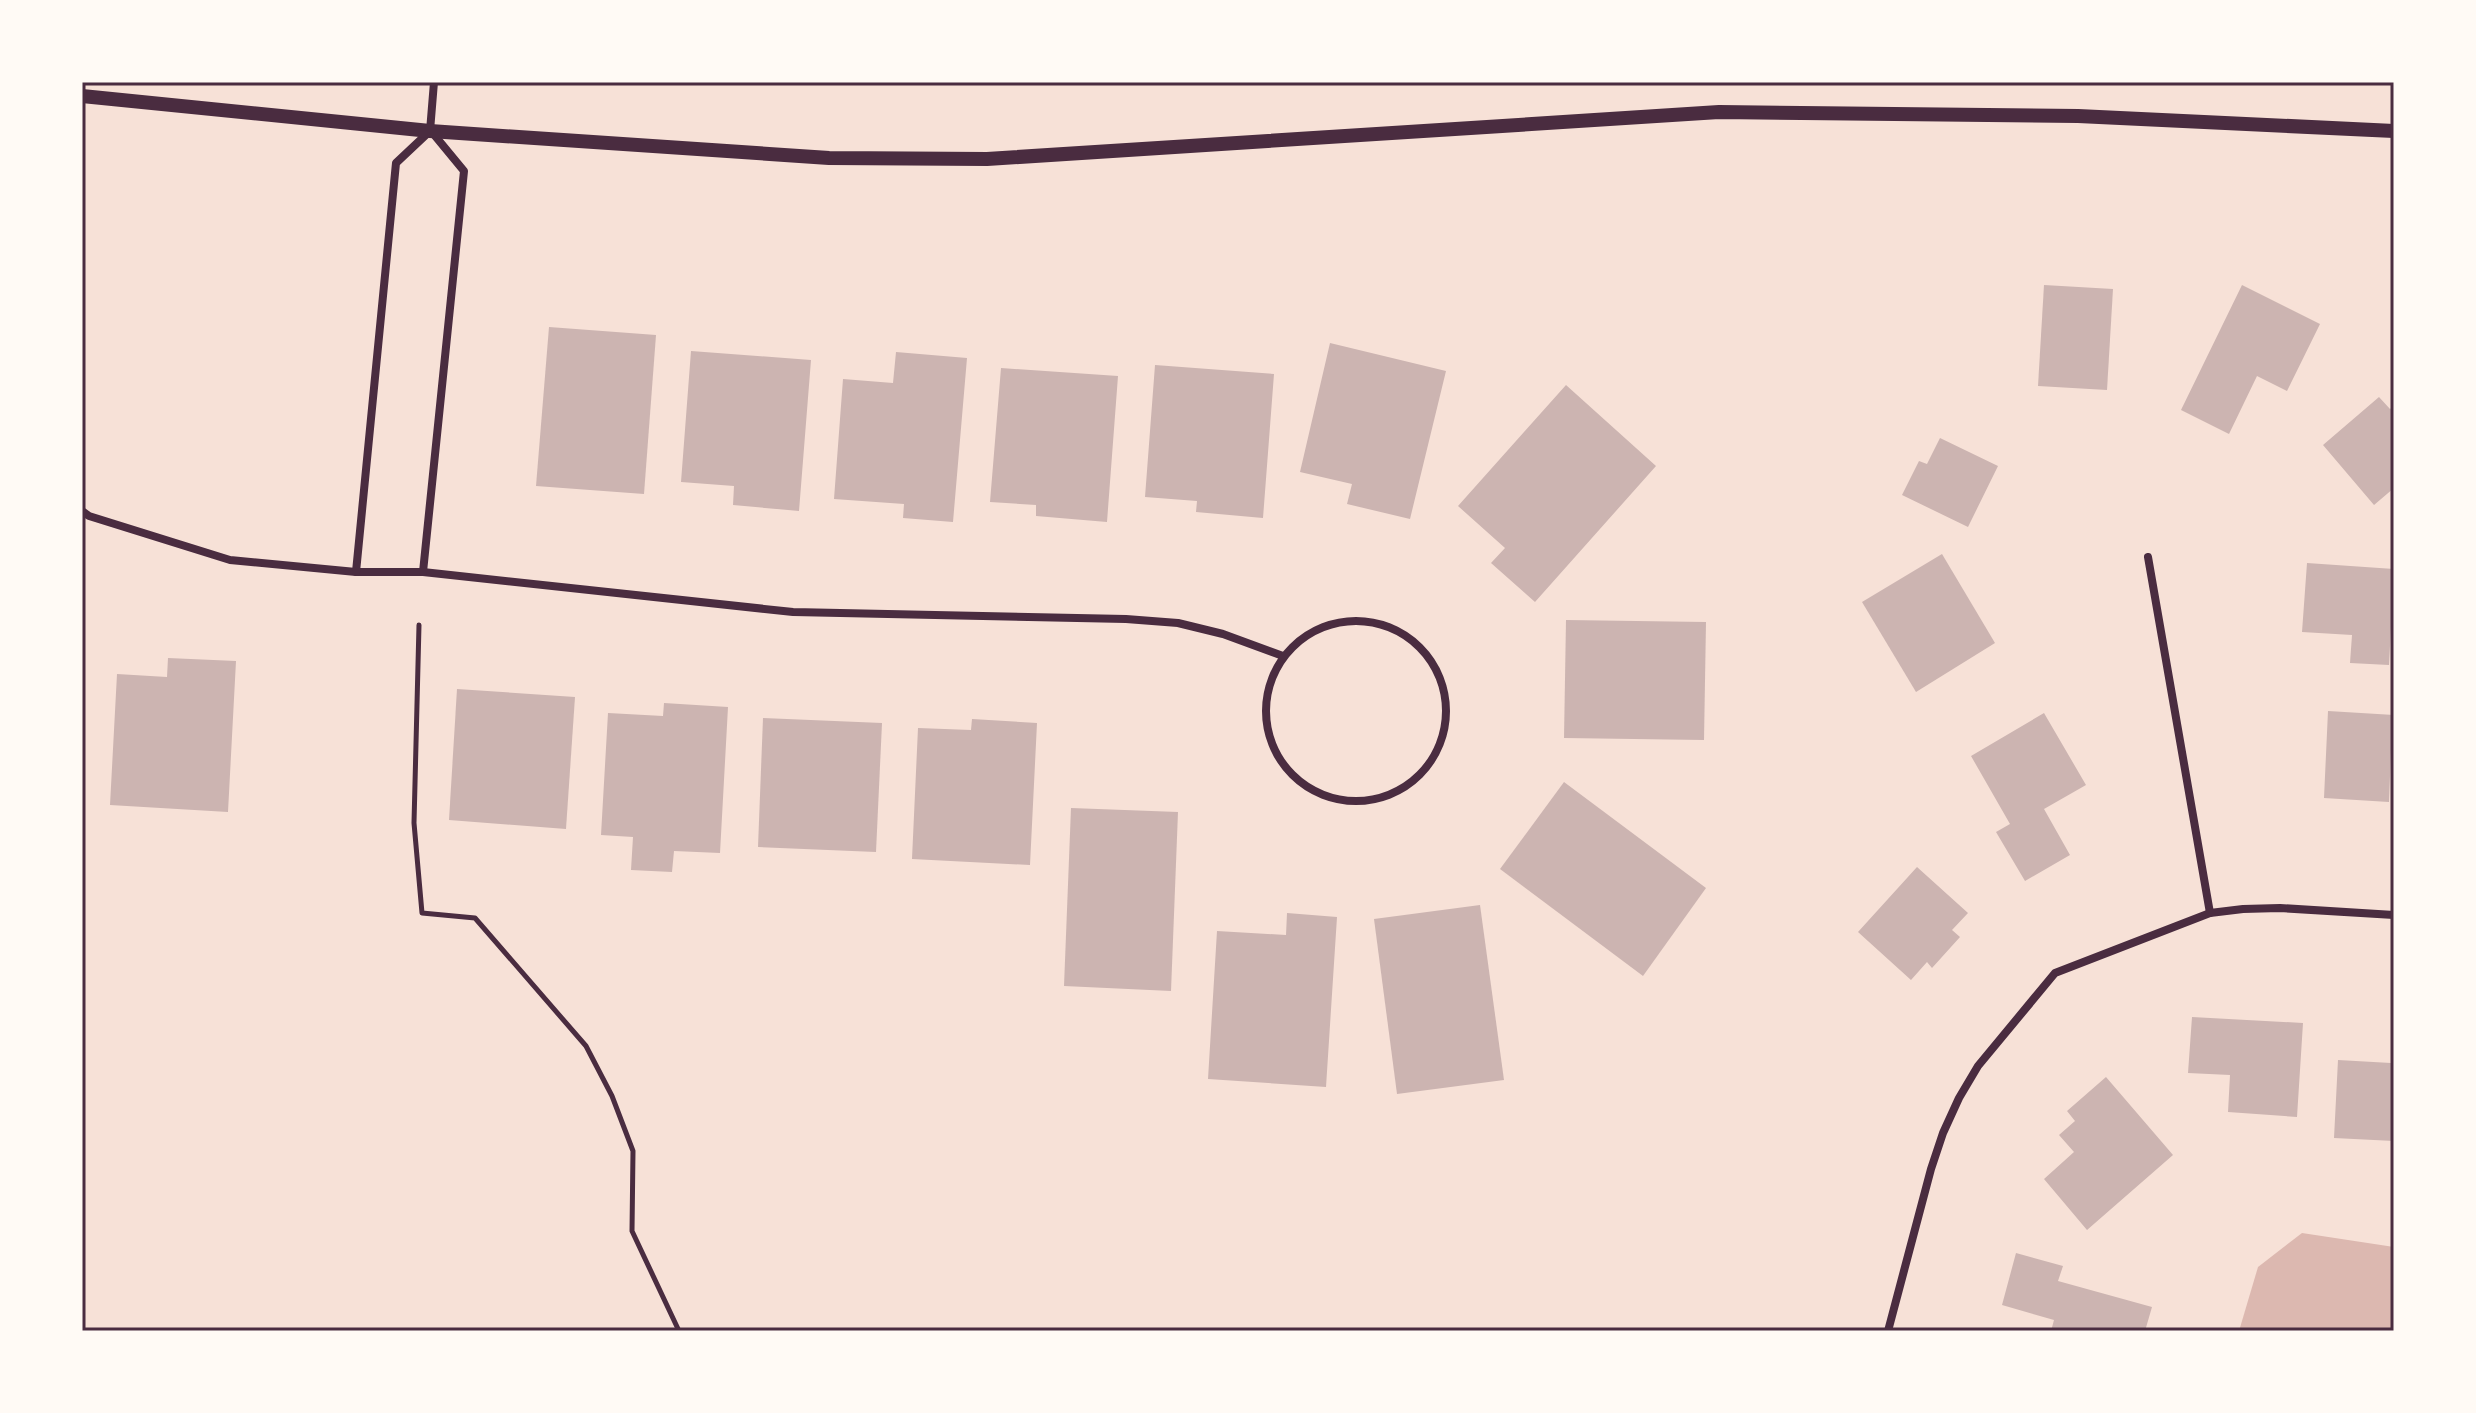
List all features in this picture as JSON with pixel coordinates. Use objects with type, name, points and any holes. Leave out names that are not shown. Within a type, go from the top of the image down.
[{"type":"street","points":[[356,572],[396,163],[430,131],[434,82]]},
{"type":"street","points":[[82,96],[430,131],[829,158],[987,159],[1719,112],[2078,116],[2394,131]]},
{"type":"street","points":[[423,572],[464,171],[430,131]]},
{"type":"street","points":[[82,511],[89,516],[230,560],[356,572],[423,572],[793,612],[1126,619],[1178,623],[1223,634],[1283,656]]},
{"type":"street","points":[[2148,557],[2210,913]]},
{"type":"street","points":[[1358,620],[1387,625],[1412,640],[1432,661],[1444,687],[1447,716],[1440,745],[1426,770],[1402,790],[1373,802],[1342,802],[1313,792],[1288,773],[1272,746],[1265,715],[1269,685],[1283,656],[1304,637],[1330,624],[1358,620]]},
{"type":"street","points":[[1888,1331],[1931,1169],[1959,1098],[1978,1066],[2055,973],[2210,913],[2280,908],[2394,915]]},
{"type":"path","points":[[419,625],[414,823],[422,913],[475,918],[586,1046],[612,1096],[633,1151],[632,1231],[679,1331]]},
{"type":"shaded area","points":[[2302,1233],[2394,1247],[2394,1331],[2239,1331],[2258,1267]]},
{"type":"building","points":[[2044,285],[2113,289],[2107,390],[2038,386]]},
{"type":"building","points":[[2242,285],[2320,324],[2287,391],[2257,376],[2229,434],[2181,410]]},
{"type":"building","points":[[549,327],[656,335],[644,494],[536,486]]},
{"type":"building","points":[[1330,343],[1446,371],[1410,519],[1347,504],[1352,484],[1300,472]]},
{"type":"building","points":[[691,351],[811,360],[799,511],[733,505],[734,486],[681,482]]},
{"type":"building","points":[[896,352],[967,358],[953,522],[903,518],[904,504],[834,499],[843,379],[893,383]]},
{"type":"building","points":[[1155,365],[1274,374],[1263,518],[1196,512],[1197,501],[1145,497]]},
{"type":"building","points":[[1001,368],[1118,376],[1107,522],[1036,516],[1036,505],[990,502]]},
{"type":"building","points":[[1566,385],[1656,466],[1535,602],[1491,563],[1505,548],[1458,506]]},
{"type":"building","points":[[2379,397],[2390,409],[2394,406],[2394,488],[2374,505],[2323,445]]},
{"type":"building","points":[[1940,438],[1998,466],[1968,527],[1902,495],[1919,461],[1927,464]]},
{"type":"building","points":[[1942,554],[1995,643],[1916,692],[1862,602]]},
{"type":"building","points":[[2307,563],[2394,569],[2389,665],[2350,663],[2352,635],[2302,632]]},
{"type":"building","points":[[1566,620],[1706,622],[1704,740],[1564,738]]},
{"type":"building","points":[[168,658],[236,661],[228,812],[110,805],[117,674],[167,677]]},
{"type":"building","points":[[457,689],[575,697],[566,829],[449,820]]},
{"type":"building","points":[[664,703],[728,707],[720,853],[674,851],[672,872],[631,870],[633,837],[601,835],[608,713],[663,716]]},
{"type":"building","points":[[2328,711],[2394,715],[2389,802],[2324,798]]},
{"type":"building","points":[[2044,713],[2086,785],[2044,809],[2070,855],[2025,881],[1996,832],[2010,824],[1971,756]]},
{"type":"building","points":[[763,718],[882,723],[876,852],[758,847]]},
{"type":"building","points":[[972,719],[1037,723],[1030,865],[912,859],[918,728],[971,730]]},
{"type":"building","points":[[1564,782],[1706,888],[1643,976],[1500,869]]},
{"type":"building","points":[[1071,808],[1178,812],[1171,991],[1064,986]]},
{"type":"building","points":[[1917,867],[1968,913],[1952,930],[1960,937],[1932,968],[1927,962],[1911,980],[1858,932]]},
{"type":"building","points":[[1480,905],[1504,1080],[1397,1094],[1374,919]]},
{"type":"building","points":[[1287,913],[1337,917],[1326,1087],[1208,1079],[1217,931],[1286,935]]},
{"type":"building","points":[[2192,1017],[2303,1023],[2297,1117],[2228,1112],[2230,1075],[2188,1073]]},
{"type":"building","points":[[2392,1047],[2394,1141],[2334,1138],[2338,1060],[2391,1063]]},
{"type":"building","points":[[2106,1077],[2173,1155],[2087,1230],[2044,1179],[2074,1152],[2059,1135],[2075,1121],[2067,1111]]},
{"type":"building","points":[[2016,1253],[2063,1266],[2058,1281],[2152,1307],[2145,1331],[2051,1331],[2054,1320],[2002,1305]]}]
